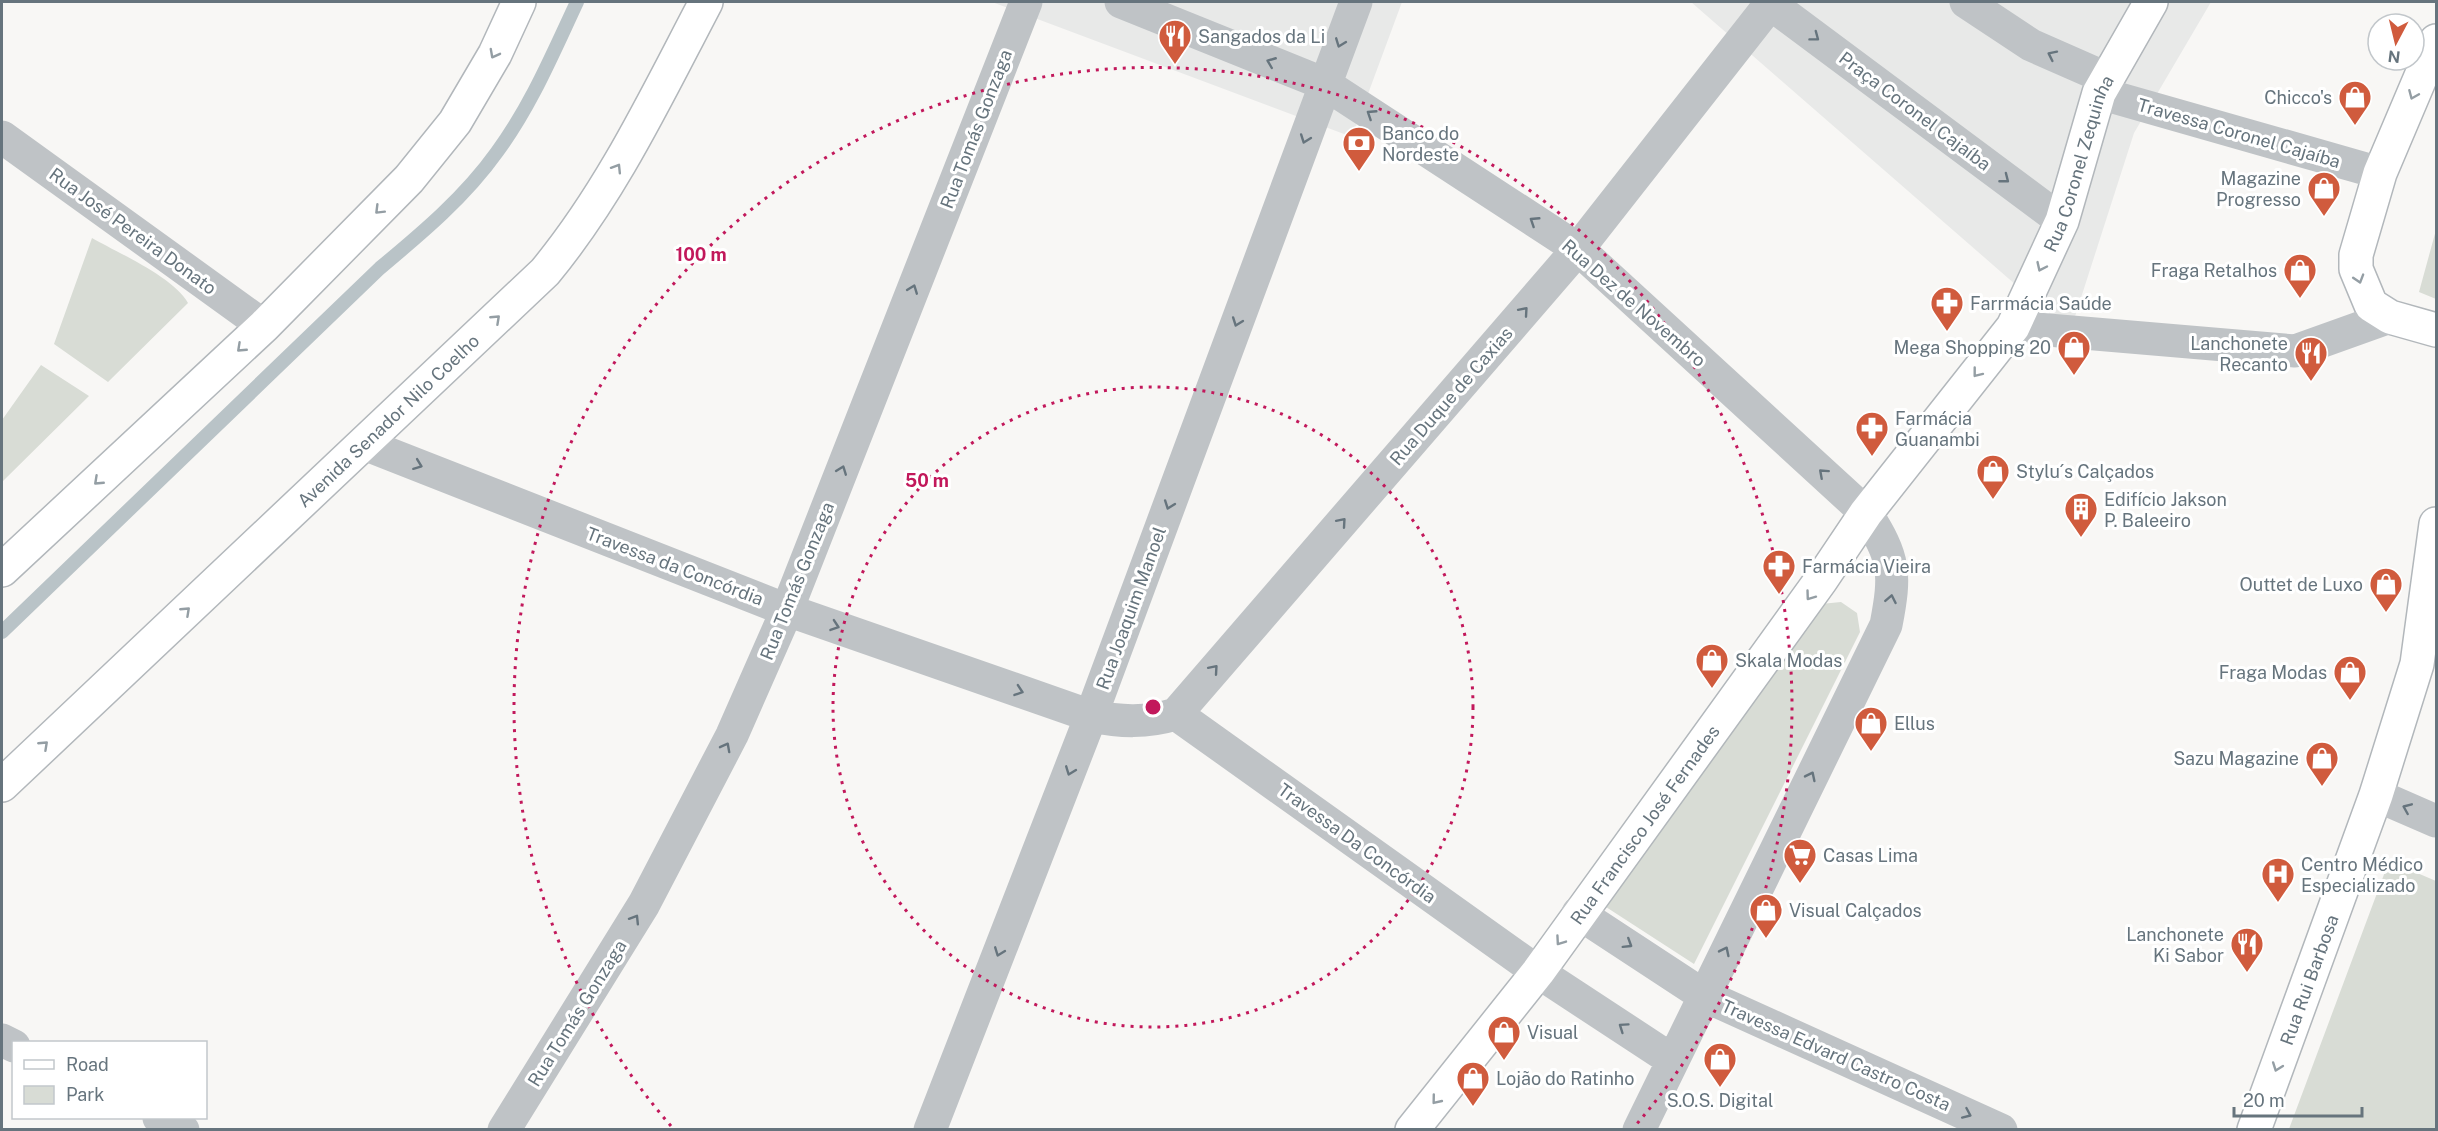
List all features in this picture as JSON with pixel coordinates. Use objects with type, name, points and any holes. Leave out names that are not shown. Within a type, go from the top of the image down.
[{"type":"main road","points":[[2,570],[264,326],[409,179],[455,122],[495,54],[519,2]]},
{"type":"main road","name":"Avenida Senador Nilo Coelho","points":[[2,785],[544,272],[578,232],[629,148],[706,2]]},
{"type":"main road","name":"Rua Coronel Zequinha","points":[[1866,513],[2013,327],[2062,221],[2102,85],[2151,2]]},
{"type":"main road","points":[[2436,41],[2380,173],[2356,255],[2356,269],[2371,305],[2390,317],[2436,330]]},
{"type":"main road","name":"Rua Francisco José Fernades","points":[[1412,1130],[1538,972],[1821,580],[1866,513]]},
{"type":"main road","name":"Rua Rui Barbosa","points":[[2254,1130],[2428,651],[2436,524]]},
{"type":"street","name":"Rua Tomás Gonzaga","points":[[504,1130],[644,904],[732,735],[787,610],[1026,2]]},
{"type":"street","name":"Rua Dez de Novembro","points":[[1121,2],[1325,84],[1578,249],[1866,513],[1884,541],[1890,559],[1893,585],[1886,626],[1671,1060],[1639,1130]]},
{"type":"street","name":"Rua Joaquim Manoel","points":[[930,1130],[1091,716],[1356,2]]},
{"type":"street","name":"Praça Coronel Cajaíba","points":[[1770,2],[2062,221]]},
{"type":"street","name":"Rua Duque de Caxias","points":[[1176,714],[1578,249],[1770,2]]},
{"type":"street","points":[[1966,2],[2031,45],[2102,85]]},
{"type":"street","name":"Travessa Coronel Cajaíba","points":[[2102,85],[2380,173]]},
{"type":"street","name":"Rua José Pereira Donato","points":[[2,137],[264,326]]},
{"type":"street","points":[[2013,327],[2295,351],[2390,317]]},
{"type":"street","name":"Travessa da Concórdia","points":[[364,444],[787,610],[1091,716]]},
{"type":"street","points":[[1091,716],[1116,721],[1139,722],[1176,714]]},
{"type":"street","name":"Travessa Da Concórdia","points":[[1176,714],[1538,972],[1671,1060]]},
{"type":"street","points":[[2376,795],[2436,820]]},
{"type":"street","name":"Travessa Edvard Castro Costa","points":[[1578,914],[1703,995],[2001,1130]]},
{"type":"street","points":[[161,1119],[183,1130]]},
{"type":"shaded area","points":[[992,2],[1402,2],[1352,137]]},
{"type":"shaded area","points":[[1691,2],[2211,2],[2134,133],[2070,332]]},
{"type":"green space","points":[[2436,230],[2436,299],[2419,292]]},
{"type":"green space","points":[[92,238],[158,275],[181,293],[188,303],[108,382],[54,344]]},
{"type":"green space","points":[[41,365],[89,396],[2,482],[2,420]]},
{"type":"green space","points":[[1841,602],[1857,613],[1860,632],[1694,964],[1606,907],[1821,604]]},
{"type":"green space","points":[[2389,861],[2436,881],[2436,1129],[2289,1129]]},
{"type":"waterway","points":[[2,632],[380,268],[427,228],[471,184],[497,152],[520,116],[541,79],[577,2]]},
{"type":"place","name":"Sangados da Li","points":[[1175,65]]},
{"type":"place","name":"Chicco's","points":[[2355,126]]},
{"type":"place","name":"Banco do Nordeste","points":[[1359,172]]},
{"type":"place","name":"Magazine Progresso","points":[[2324,217]]},
{"type":"place","name":"Fraga Retalhos","points":[[2300,299]]},
{"type":"place","name":"Farrmácia Saúde","points":[[1947,332]]},
{"type":"place","name":"Mega Shopping 20","points":[[2074,376]]},
{"type":"place","name":"Lanchonete Recanto","points":[[2311,382]]},
{"type":"place","name":"Farmácia Guanambi","points":[[1872,457]]},
{"type":"place","name":"Stylu´s Calçados","points":[[1993,500]]},
{"type":"place","name":"Edifício Jakson P. Baleeiro","points":[[2081,538]]},
{"type":"place","name":"Farmácia Vieira","points":[[1779,595]]},
{"type":"place","name":"Outtet de Luxo","points":[[2386,613]]},
{"type":"place","name":"Skala Modas","points":[[1712,689]]},
{"type":"place","name":"Fraga Modas","points":[[2350,701]]},
{"type":"place","name":"Ellus","points":[[1871,752]]},
{"type":"place","name":"Sazu Magazine","points":[[2322,787]]},
{"type":"place","name":"Casas Lima","points":[[1800,884]]},
{"type":"place","name":"Centro Médico Especializado","points":[[2278,903]]},
{"type":"place","name":"Visual Calçados","points":[[1766,939]]},
{"type":"place","name":"Lanchonete Ki Sabor","points":[[2247,973]]},
{"type":"place","name":"Visual","points":[[1504,1061]]},
{"type":"place","name":"S.O.S. Digital","points":[[1720,1088]]},
{"type":"place","name":"Lojão do Ratinho","points":[[1473,1107]]}]
